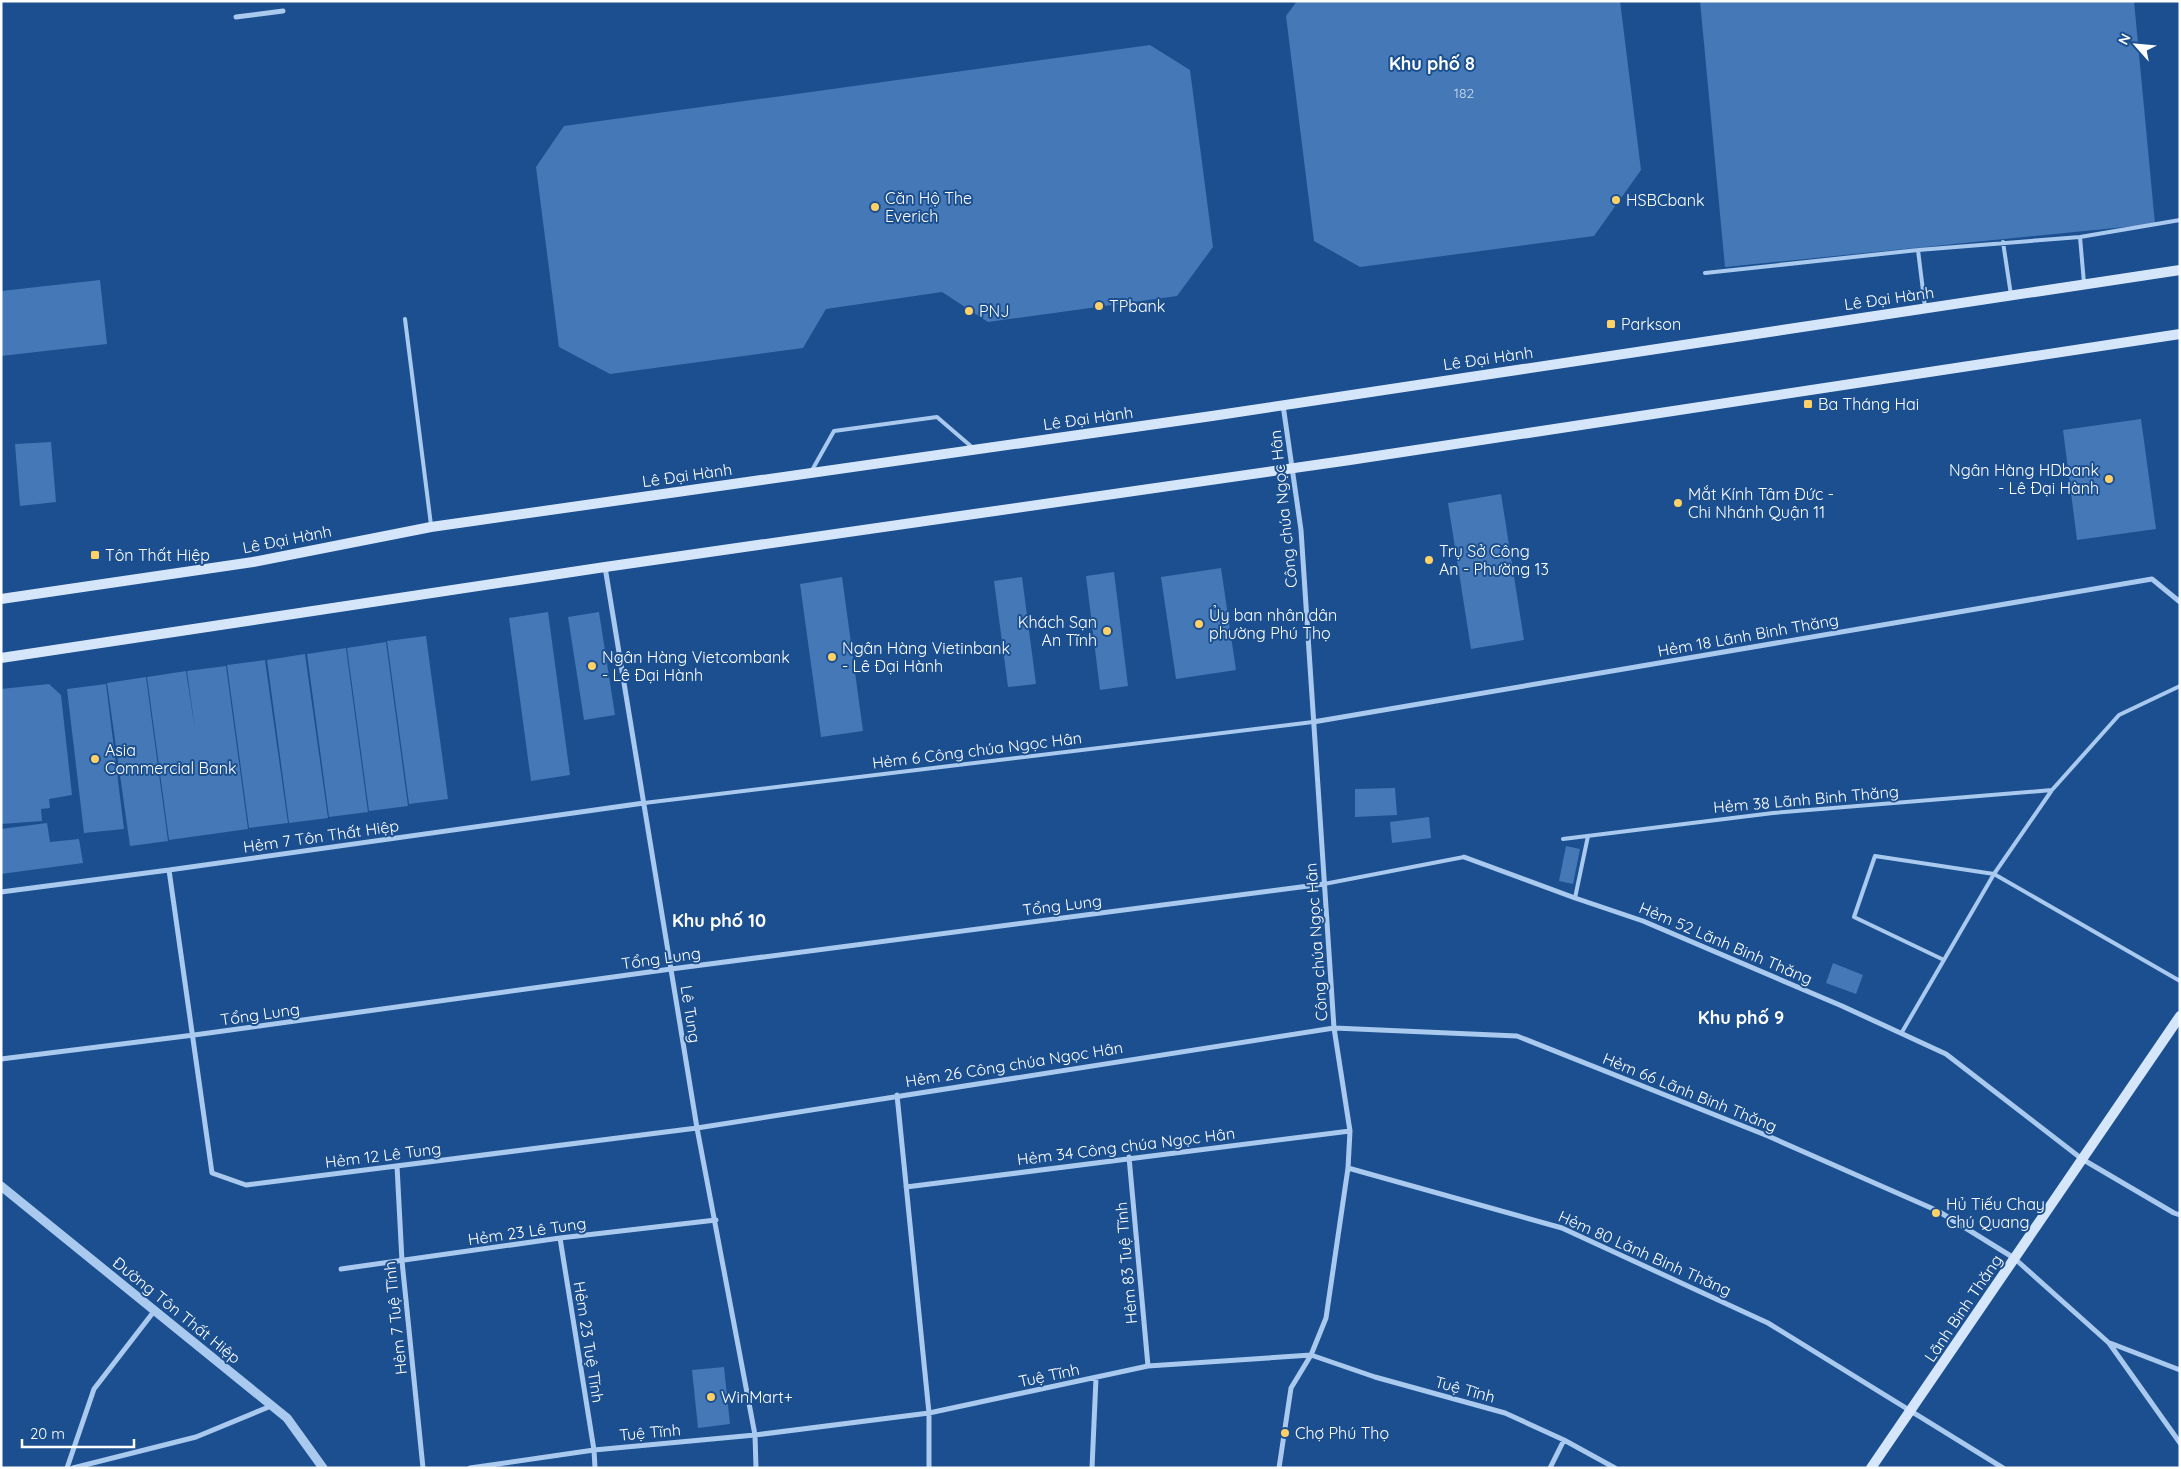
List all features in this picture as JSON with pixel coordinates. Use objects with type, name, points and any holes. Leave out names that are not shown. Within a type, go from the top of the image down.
[{"type":"main road","name":"Lê Đại Hành","points":[[1,599],[253,562],[431,526],[1283,404],[2180,270]]},
{"type":"main road","points":[[1,658],[2180,334]]},
{"type":"main road","name":"Lãnh Binh Thăng","points":[[1871,1468],[2180,1016]]},
{"type":"street","points":[[236,17],[282,11]]},
{"type":"street","name":"Công chúa Ngọc Hân","points":[[1279,1468],[1291,1388],[1311,1355],[1326,1318],[1348,1168],[1350,1131],[1334,1028],[1301,530],[1283,404]]},
{"type":"street","name":"Lê Tung","points":[[605,567],[697,1128],[716,1220],[755,1435],[756,1468]]},
{"type":"street","name":"Hẻm 18 Lãnh Binh Thăng","points":[[1314,722],[2152,579],[2180,602]]},
{"type":"street","name":"Hẻm 7 Tôn Thất Hiệp","points":[[1,892],[644,803]]},
{"type":"street","name":"Hẻm 52 Lãnh Binh Thăng","points":[[1464,857],[1574,898],[1643,921],[1902,1032],[1946,1054],[2082,1159],[2180,1215]]},
{"type":"street","points":[[169,870],[194,1035]]},
{"type":"street","name":"Tổng Lung","points":[[1,1058],[194,1035],[671,969],[1324,884]]},
{"type":"street","name":"Hẻm 26 Công chúa Ngọc Hân","points":[[697,1128],[1334,1028]]},
{"type":"street","name":"Hẻm 66 Lãnh Binh Thăng","points":[[1334,1028],[1517,1036],[1768,1136],[1938,1211],[2014,1258],[2109,1343]]},
{"type":"street","name":"Hẻm 12 Lê Tung","points":[[194,1035],[212,1173],[246,1186],[697,1128]]},
{"type":"street","points":[[898,1095],[929,1413],[929,1468]]},
{"type":"street","name":"Hẻm 34 Công chúa Ngọc Hân","points":[[906,1187],[1129,1157],[1350,1131]]},
{"type":"street","name":"Hẻm 83 Tuệ Tĩnh","points":[[1129,1157],[1148,1366]]},
{"type":"street","name":"Hẻm 7 Tuệ Tĩnh","points":[[397,1166],[402,1261],[422,1468]]},
{"type":"street","name":"Hẻm 80 Lãnh Binh Thăng","points":[[1348,1168],[1562,1228],[1768,1322],[2002,1468]]},
{"type":"street","name":"Đường Tôn Thất Hiệp","points":[[3,1191],[156,1309],[287,1418],[323,1468]]},
{"type":"street","name":"Hẻm 23 Lê Tung","points":[[341,1269],[560,1238],[716,1220]]},
{"type":"street","name":"Hẻm 23 Tuệ Tĩnh","points":[[560,1238],[594,1450],[595,1468]]},
{"type":"street","points":[[67,1468],[94,1389],[156,1309]]},
{"type":"street","points":[[2109,1343],[2180,1370]]},
{"type":"street","points":[[2109,1343],[2180,1443]]},
{"type":"street","name":"Tuệ Tĩnh","points":[[470,1468],[594,1450],[755,1435],[929,1413],[1148,1366],[1311,1355],[1375,1377],[1505,1413],[1564,1440],[1615,1468]]},
{"type":"street","points":[[1092,1468],[1096,1378]]},
{"type":"street","points":[[73,1468],[196,1437],[271,1406]]},
{"type":"street","points":[[1550,1468],[1564,1440]]},
{"type":"lane","points":[[1705,273],[1918,250],[2080,237],[2180,220]]},
{"type":"lane","points":[[2080,237],[2084,285]]},
{"type":"lane","points":[[2003,242],[2011,295]]},
{"type":"lane","points":[[1918,250],[1925,308]]},
{"type":"lane","points":[[405,319],[431,526]]},
{"type":"lane","points":[[811,472],[834,431],[902,421],[937,417],[974,449]]},
{"type":"lane","points":[[1902,1032],[1994,874],[2052,790],[2119,715],[2180,686]]},
{"type":"lane","name":"Hẻm 6 Công chúa Ngọc Hân","points":[[644,803],[1314,722]]},
{"type":"lane","name":"Hẻm 38 Lãnh Binh Thăng","points":[[1563,839],[1773,813],[2052,790]]},
{"type":"lane","points":[[1574,898],[1588,836]]},
{"type":"lane","points":[[1944,960],[1854,917],[1875,856],[1994,874],[2180,981]]},
{"type":"lane","name":"Hẻm 52 Lãnh Binh Thăng","points":[[1324,884],[1464,857]]},
{"type":"building","points":[[1297,1],[1620,1],[1641,170],[1594,236],[1360,267],[1314,241],[1286,16]]},
{"type":"building","points":[[1700,1],[2134,1],[2155,224],[1725,267]]},
{"type":"building","name":"Căn Hộ The Everich","points":[[1150,45],[1190,70],[1213,247],[1177,296],[988,322],[942,292],[826,309],[803,348],[610,374],[559,347],[536,167],[564,126]]},
{"type":"building","points":[[100,280],[107,344],[1,356],[1,291]]},
{"type":"building","name":"Ngân Hàng HDbank - Lê Đại Hành","points":[[2141,419],[2156,529],[2077,540],[2063,430]]},
{"type":"building","points":[[51,442],[56,502],[20,506],[15,444]]},
{"type":"building","points":[[1501,494],[1524,640],[1471,649],[1448,503]]},
{"type":"building","name":"Ủy ban nhân dân phường Phú Thọ","points":[[1221,568],[1236,670],[1176,679],[1161,577]]},
{"type":"building","name":"Khách Sạn An Tĩnh","points":[[1114,572],[1128,686],[1100,690],[1086,576]]},
{"type":"building","name":"Ngân Hàng Vietinbank - Lê Đại Hành","points":[[842,577],[863,731],[821,737],[800,584]]},
{"type":"building","points":[[1022,577],[1036,684],[1008,687],[994,581]]},
{"type":"building","points":[[548,612],[570,775],[531,781],[509,618]]},
{"type":"building","name":"Ngân Hàng Vietcombank - Lê Đại Hành","points":[[599,612],[615,715],[584,720],[568,617]]},
{"type":"building","points":[[426,636],[448,799],[409,804],[387,641]]},
{"type":"building","points":[[386,642],[408,806],[369,811],[347,648]]},
{"type":"building","points":[[346,648],[368,812],[329,817],[307,654]]},
{"type":"building","points":[[305,654],[328,818],[289,823],[267,660]]},
{"type":"building","points":[[265,660],[288,823],[249,828],[227,665]]},
{"type":"building","points":[[226,666],[248,829],[169,840],[147,677],[186,671],[195,730],[187,671]]},
{"type":"building","points":[[146,677],[168,841],[130,846],[107,683]]},
{"type":"building","points":[[49,684],[61,695],[72,795],[49,799],[50,808],[41,809],[42,821],[1,824],[1,689]]},
{"type":"building","name":"Asia Commercial Bank","points":[[106,684],[124,829],[84,833],[67,689]]},
{"type":"building","points":[[1395,788],[1397,815],[1355,817],[1355,789]]},
{"type":"building","points":[[1429,817],[1431,838],[1392,843],[1390,822]]},
{"type":"building","points":[[47,823],[50,842],[79,839],[83,863],[1,874],[1,829]]},
{"type":"building","points":[[1566,846],[1580,849],[1573,884],[1559,881]]},
{"type":"building","points":[[1833,963],[1863,975],[1856,994],[1826,983]]},
{"type":"building","name":"WinMart+","points":[[724,1367],[730,1424],[698,1428],[692,1370]]},
{"type":"place","name":"HSBCbank","points":[[1616,200]]},
{"type":"place","name":"Căn Hộ The Everich","points":[[875,207]]},
{"type":"place","name":"TPbank","points":[[1099,306]]},
{"type":"place","name":"PNJ","points":[[969,311]]},
{"type":"place","name":"Parkson","points":[[1611,324]]},
{"type":"place","name":"Ba Tháng Hai","points":[[1808,404]]},
{"type":"place","name":"Ngân Hàng HDbank - Lê Đại Hành","points":[[2109,479]]},
{"type":"place","name":"Mắt Kính Tâm Đức - Chi Nhánh Quận 11","points":[[1678,503]]},
{"type":"place","name":"Tôn Thất Hiệp","points":[[95,555]]},
{"type":"place","name":"Trụ Sở Công An - Phường 13","points":[[1429,560]]},
{"type":"place","name":"Ủy ban nhân dân phường Phú Thọ","points":[[1199,624]]},
{"type":"place","name":"Khách Sạn An Tĩnh","points":[[1107,631]]},
{"type":"place","name":"Ngân Hàng Vietinbank - Lê Đại Hành","points":[[832,657]]},
{"type":"place","name":"Ngân Hàng Vietcombank - Lê Đại Hành","points":[[592,666]]},
{"type":"place","name":"Asia Commercial Bank","points":[[95,759]]},
{"type":"place","name":"Hủ Tiếu Chay Chú Quang","points":[[1936,1213]]},
{"type":"place","name":"WinMart+","points":[[711,1397]]},
{"type":"place","name":"Chợ Phú Thọ","points":[[1285,1433]]},
{"type":"district","name":"Khu phố 8","points":[[1432,64]]},
{"type":"district","name":"Khu phố 10","points":[[719,921]]},
{"type":"district","name":"Khu phố 9","points":[[1741,1018]]}]
